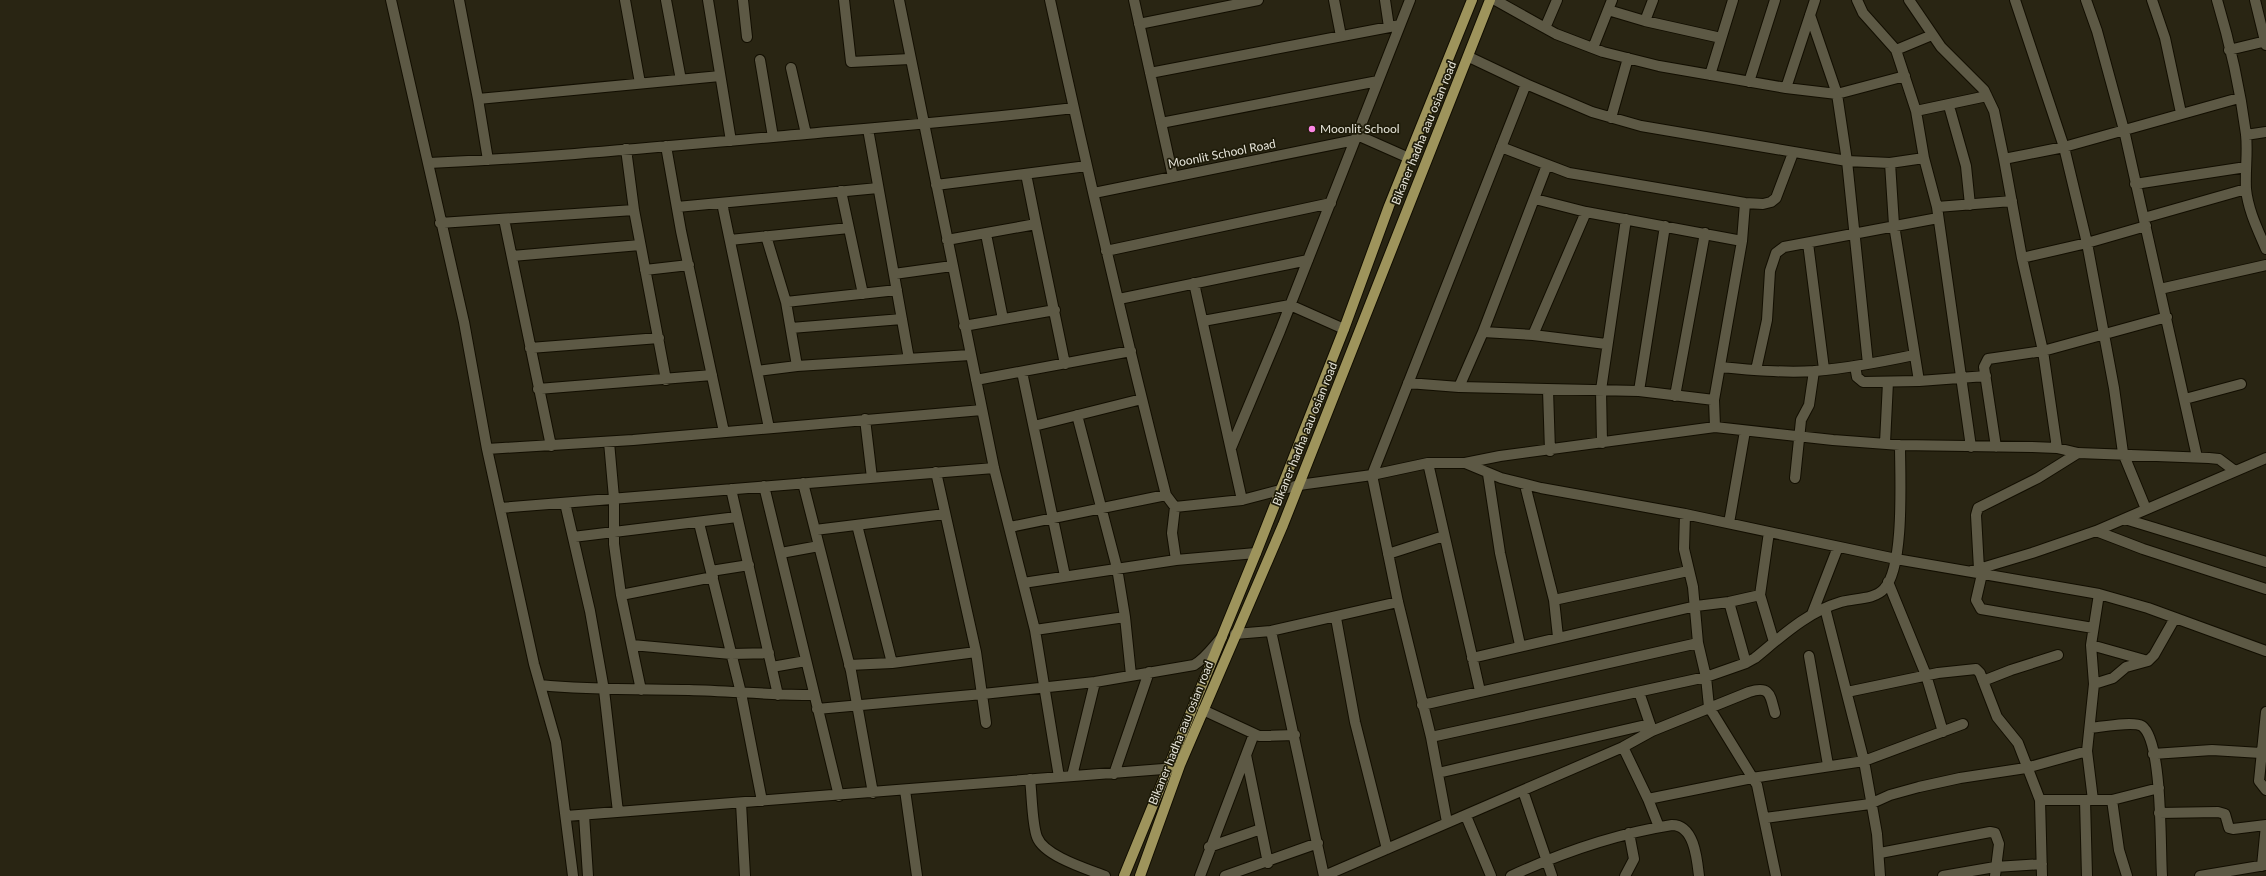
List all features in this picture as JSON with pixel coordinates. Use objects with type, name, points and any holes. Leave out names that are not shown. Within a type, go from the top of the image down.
[{"type":"main road","name":"Bikaner hadha aau osian road","points":[[1124,876],[1256,553],[1344,329],[1389,206],[1472,0]]},
{"type":"main road","name":"Bikaner hadha aau osian road","points":[[1140,876],[1179,768],[1299,485],[1469,57],[1490,0]]},
{"type":"street","points":[[391,0],[429,163],[440,223],[464,322],[487,449],[534,664],[546,685],[556,742],[575,816],[588,876]]},
{"type":"street","points":[[459,0],[488,160]]},
{"type":"street","points":[[625,0],[640,84]]},
{"type":"street","points":[[666,0],[681,80]]},
{"type":"street","points":[[708,0],[731,141]]},
{"type":"street","points":[[743,0],[747,37]]},
{"type":"street","points":[[844,0],[851,62],[910,59]]},
{"type":"street","points":[[899,0],[994,468],[1035,630],[1060,777]]},
{"type":"street","points":[[1050,0],[1106,251],[1119,299],[1142,399],[1166,495],[1175,507],[1172,533],[1176,560]]},
{"type":"street","points":[[1134,0],[1173,177]]},
{"type":"street","points":[[1139,24],[1258,0]]},
{"type":"street","points":[[1334,0],[1341,36]]},
{"type":"street","points":[[1385,0],[1389,27]]},
{"type":"street","points":[[1231,448],[1290,306],[1410,0]]},
{"type":"street","points":[[1495,0],[1545,28],[1593,48],[1628,58],[1710,75],[1786,88],[1837,94],[1905,76]]},
{"type":"street","points":[[1545,28],[1557,0]]},
{"type":"street","points":[[1593,48],[1612,0]]},
{"type":"street","points":[[1644,21],[1653,0]]},
{"type":"street","points":[[1710,75],[1733,0]]},
{"type":"street","points":[[1749,82],[1775,0]]},
{"type":"street","points":[[1786,88],[1814,0]]},
{"type":"street","points":[[1857,0],[1866,17],[1896,50],[1916,111],[1924,158],[1937,213],[1971,447]]},
{"type":"street","points":[[1909,0],[1932,35],[1987,96],[1994,111],[2022,258],[2043,351],[2057,448]]},
{"type":"street","points":[[2015,0],[2064,147],[2087,243],[2105,334],[2123,453],[2146,509]]},
{"type":"street","points":[[2086,0],[2097,31],[2124,130],[2135,184],[2167,317],[2197,458]]},
{"type":"street","points":[[2152,0],[2164,38],[2181,113]]},
{"type":"street","points":[[2217,0],[2229,50],[2246,135],[2246,189],[2262,232],[2266,249]]},
{"type":"street","points":[[2229,50],[2266,42],[2255,0]]},
{"type":"street","points":[[1608,10],[1644,21],[1721,38]]},
{"type":"street","points":[[1810,15],[1837,94],[1847,161],[1868,364]]},
{"type":"street","points":[[1150,73],[1400,25]]},
{"type":"street","points":[[1896,50],[1932,35]]},
{"type":"street","points":[[1469,57],[1526,84],[1592,112],[1641,126],[1847,161],[1890,163],[1924,158]]},
{"type":"street","points":[[1611,118],[1628,58]]},
{"type":"street","points":[[760,60],[773,137]]},
{"type":"street","points":[[791,68],[806,134]]},
{"type":"street","points":[[478,99],[720,76]]},
{"type":"street","points":[[1161,123],[1378,81]]},
{"type":"street","points":[[1447,822],[1431,737],[1398,602],[1372,475],[1526,84]]},
{"type":"street","points":[[1916,111],[1949,106],[1987,96]]},
{"type":"street","points":[[2004,159],[2064,147],[2239,98]]},
{"type":"street","points":[[1949,106],[1966,166],[1970,205]]},
{"type":"street","points":[[429,163],[488,160],[731,141],[924,124],[1074,108]]},
{"type":"street","points":[[868,129],[909,360]]},
{"type":"street","points":[[2246,135],[2266,132]]},
{"type":"street","points":[[1356,138],[1409,158]]},
{"type":"street","name":"Moonlit School Road","points":[[1094,193],[1356,138]]},
{"type":"street","points":[[666,146],[677,207],[724,432]]},
{"type":"street","points":[[1501,147],[1569,173],[1745,203],[1763,204],[1771,202],[1776,198],[1793,153]]},
{"type":"street","points":[[626,149],[640,245],[666,380]]},
{"type":"street","points":[[1890,163],[1894,225],[1919,381]]},
{"type":"street","points":[[1458,387],[1483,332],[1547,165]]},
{"type":"street","points":[[936,185],[1088,166]]},
{"type":"street","points":[[2135,184],[2246,167]]},
{"type":"street","points":[[1026,174],[1065,364]]},
{"type":"street","points":[[677,207],[878,188]]},
{"type":"street","points":[[2022,258],[2087,243],[2145,222],[2246,189]]},
{"type":"street","points":[[841,191],[862,294]]},
{"type":"street","points":[[1535,199],[1586,212],[1742,241]]},
{"type":"street","points":[[1756,370],[1767,320],[1772,260],[1776,253],[1784,247],[1894,225],[1970,205],[2012,201]]},
{"type":"street","points":[[1106,251],[1331,202]]},
{"type":"street","points":[[722,203],[769,428]]},
{"type":"street","points":[[1715,427],[1714,400],[1742,241],[1745,203]]},
{"type":"street","points":[[440,223],[634,210]]},
{"type":"street","points":[[1533,335],[1586,212]]},
{"type":"street","points":[[504,219],[551,446]]},
{"type":"street","points":[[1602,443],[1601,390],[1606,344],[1626,219]]},
{"type":"street","points":[[947,240],[1036,224]]},
{"type":"street","points":[[1639,391],[1665,226]]},
{"type":"street","points":[[730,240],[849,228]]},
{"type":"street","points":[[1675,396],[1705,233]]},
{"type":"street","points":[[986,234],[1003,320]]},
{"type":"street","points":[[766,236],[786,302],[797,366]]},
{"type":"street","points":[[1794,478],[1801,420],[1810,405],[1819,370],[1808,243]]},
{"type":"street","points":[[512,256],[640,245]]},
{"type":"street","points":[[1119,299],[1308,260]]},
{"type":"street","points":[[645,270],[689,265]]},
{"type":"street","points":[[2160,290],[2266,265]]},
{"type":"street","points":[[894,274],[952,266]]},
{"type":"street","points":[[1194,283],[1242,500]]},
{"type":"street","points":[[786,302],[897,290]]},
{"type":"street","points":[[1203,321],[1290,306],[1344,329]]},
{"type":"street","points":[[964,326],[1055,310]]},
{"type":"street","points":[[1996,447],[1984,367],[1988,359],[2043,351],[2167,317]]},
{"type":"street","points":[[790,328],[902,319]]},
{"type":"street","points":[[1483,332],[1533,335],[1606,344]]},
{"type":"street","points":[[530,348],[658,338]]},
{"type":"street","points":[[976,380],[1131,351]]},
{"type":"street","points":[[757,371],[797,366],[970,355]]},
{"type":"street","points":[[1720,367],[1756,370],[1819,370],[1868,364],[1914,355]]},
{"type":"street","points":[[1855,366],[1857,377],[1863,382],[1961,379],[1986,376]]},
{"type":"street","points":[[1022,372],[1065,576]]},
{"type":"street","points":[[538,389],[666,380],[712,375]]},
{"type":"street","points":[[1885,442],[1888,382]]},
{"type":"street","points":[[1408,383],[1458,387],[1639,391],[1714,400]]},
{"type":"street","points":[[2185,399],[2241,384]]},
{"type":"street","points":[[1548,390],[1550,451]]},
{"type":"street","points":[[1034,426],[1142,399]]},
{"type":"street","points":[[487,449],[608,442],[982,410]]},
{"type":"street","points":[[1077,415],[1103,508],[1117,568],[1125,616],[1131,675]]},
{"type":"street","points":[[865,419],[872,478]]},
{"type":"street","points":[[1175,507],[1242,500],[1299,485],[1372,475],[1428,463],[1465,463],[1507,455],[1550,451],[1715,427],[1799,436],[1885,442],[1900,445],[2057,448],[2078,453],[2108,455],[2123,453],[2220,459],[2235,471]]},
{"type":"street","points":[[1729,524],[1746,431]]},
{"type":"street","points":[[608,442],[614,498],[614,533],[621,595],[641,690]]},
{"type":"street","points":[[1431,737],[1524,715],[1706,677],[1746,663],[1812,614],[1841,602],[1876,595],[1884,589],[1888,582],[1896,559],[1900,512],[1900,445]]},
{"type":"street","points":[[2078,453],[2038,478],[1978,508],[1976,515],[1976,600],[1981,609],[2093,628]]},
{"type":"street","points":[[1977,572],[2096,531],[2266,458]]},
{"type":"street","points":[[1428,463],[1480,691]]},
{"type":"street","points":[[1465,463],[1488,474],[1526,485],[1685,514],[1896,559],[2099,594],[2175,618],[2266,651]]},
{"type":"street","points":[[500,508],[994,468]]},
{"type":"street","points":[[936,472],[976,652],[984,694],[986,723]]},
{"type":"street","points":[[1488,474],[1500,552],[1520,645]]},
{"type":"street","points":[[803,483],[849,665],[873,793]]},
{"type":"street","points":[[1526,485],[1554,600],[1558,637]]},
{"type":"street","points":[[764,486],[781,553],[813,695],[839,796]]},
{"type":"street","points":[[731,489],[778,695]]},
{"type":"street","points":[[1010,527],[1166,495]]},
{"type":"street","points":[[564,503],[590,611],[604,690],[618,812]]},
{"type":"street","points":[[815,530],[945,514]]},
{"type":"street","points":[[1685,514],[1684,548],[1696,606],[1698,643],[1706,677],[1709,707],[1759,791],[1776,876]]},
{"type":"street","points":[[573,537],[699,523],[737,517]]},
{"type":"street","points":[[2125,519],[2266,562]]},
{"type":"street","points":[[699,523],[741,693],[762,801]]},
{"type":"street","points":[[857,525],[892,663]]},
{"type":"street","points":[[2096,531],[2143,549],[2266,589]]},
{"type":"street","points":[[1769,532],[1760,595],[1774,642]]},
{"type":"street","points":[[1388,554],[1444,536]]},
{"type":"street","points":[[781,553],[819,546]]},
{"type":"street","points":[[1812,614],[1838,547]]},
{"type":"street","points":[[1023,583],[1176,560],[1256,553]]},
{"type":"street","points":[[621,595],[749,565]]},
{"type":"street","points":[[1554,600],[1688,571]]},
{"type":"street","points":[[1888,582],[1926,675],[1943,732]]},
{"type":"street","points":[[2087,876],[2089,800],[2087,751],[2094,684],[2091,645],[2099,594]]},
{"type":"street","points":[[1472,658],[1520,645],[1696,606],[1729,602],[1760,595]]},
{"type":"street","points":[[1235,634],[1272,632],[1336,618],[1398,602]]},
{"type":"street","points":[[1729,602],[1746,663]]},
{"type":"street","points":[[1825,608],[1864,761],[1870,804],[1880,854],[1880,876]]},
{"type":"street","points":[[1035,630],[1125,616]]},
{"type":"street","points":[[1336,618],[1356,722],[1387,849]]},
{"type":"street","points":[[2094,684],[2113,678],[2126,667],[2148,661],[2154,655],[2175,618]]},
{"type":"street","points":[[1272,632],[1324,876],[1623,747],[1651,728]]},
{"type":"street","points":[[817,709],[857,704],[984,694],[1095,682],[1194,665],[1200,661],[1222,637]]},
{"type":"street","points":[[1422,705],[1698,643]]},
{"type":"street","points":[[632,645],[731,654],[769,653]]},
{"type":"street","points":[[2091,645],[2148,661]]},
{"type":"street","points":[[849,665],[892,663],[976,652]]},
{"type":"street","points":[[1983,681],[2011,670],[2058,655]]},
{"type":"street","points":[[1808,656],[1828,765]]},
{"type":"street","points":[[772,667],[806,661]]},
{"type":"street","points":[[1847,692],[1954,670],[1976,669],[1983,681],[1997,717],[2018,743],[2026,768],[2040,800],[2042,876]]},
{"type":"street","points":[[1114,774],[1149,672]]},
{"type":"street","points":[[1072,776],[1095,682]]},
{"type":"street","points":[[546,685],[604,690],[813,695]]},
{"type":"street","points":[[1438,773],[1651,728],[1759,689],[1765,690],[1769,694],[1775,713]]},
{"type":"street","points":[[1639,692],[1651,728]]},
{"type":"street","points":[[1203,710],[1259,736],[1294,735]]},
{"type":"street","points":[[2266,712],[2259,781],[2266,790]]},
{"type":"street","points":[[1648,799],[1752,778],[1828,765],[1864,761],[1963,724]]},
{"type":"street","points":[[2090,728],[2133,724],[2141,726],[2147,733],[2160,788],[2162,876]]},
{"type":"street","points":[[1200,876],[1209,847],[1254,734]]},
{"type":"street","points":[[1623,747],[1648,799],[1658,827]]},
{"type":"street","points":[[2153,754],[2212,750],[2261,753]]},
{"type":"street","points":[[1765,818],[1870,804],[1890,795],[1919,787],[1960,778],[2026,768],[2087,751]]},
{"type":"street","points":[[1246,755],[1268,863]]},
{"type":"street","points":[[575,816],[1179,768]]},
{"type":"street","points":[[1030,780],[1037,837],[1042,846],[1054,854],[1105,876]]},
{"type":"street","points":[[2040,800],[2112,800],[2160,788]]},
{"type":"street","points":[[905,790],[916,876]]},
{"type":"street","points":[[1522,791],[1552,876]]},
{"type":"street","points":[[2112,800],[2119,850],[2127,876]]},
{"type":"street","points":[[741,803],[745,876]]},
{"type":"street","points":[[2160,813],[2218,812],[2225,814],[2229,828],[2233,829],[2266,825],[2264,866],[2242,873],[2200,876]]},
{"type":"street","points":[[573,876],[575,816]]},
{"type":"street","points":[[1466,816],[1491,876]]},
{"type":"street","points":[[1511,876],[1546,860],[1601,840],[1658,827],[1679,825],[1685,828],[1690,835],[1699,876]]},
{"type":"street","points":[[1209,847],[1261,829]]},
{"type":"street","points":[[1880,854],[1990,832],[1995,834],[1999,844],[1995,872]]},
{"type":"street","points":[[1625,876],[1634,859],[1629,833]]},
{"type":"street","points":[[1226,876],[1268,863],[1318,843]]},
{"type":"street","points":[[1943,876],[1995,872],[2042,864]]},
{"type":"place","name":"Moonlit School","points":[[1312,129]]}]
